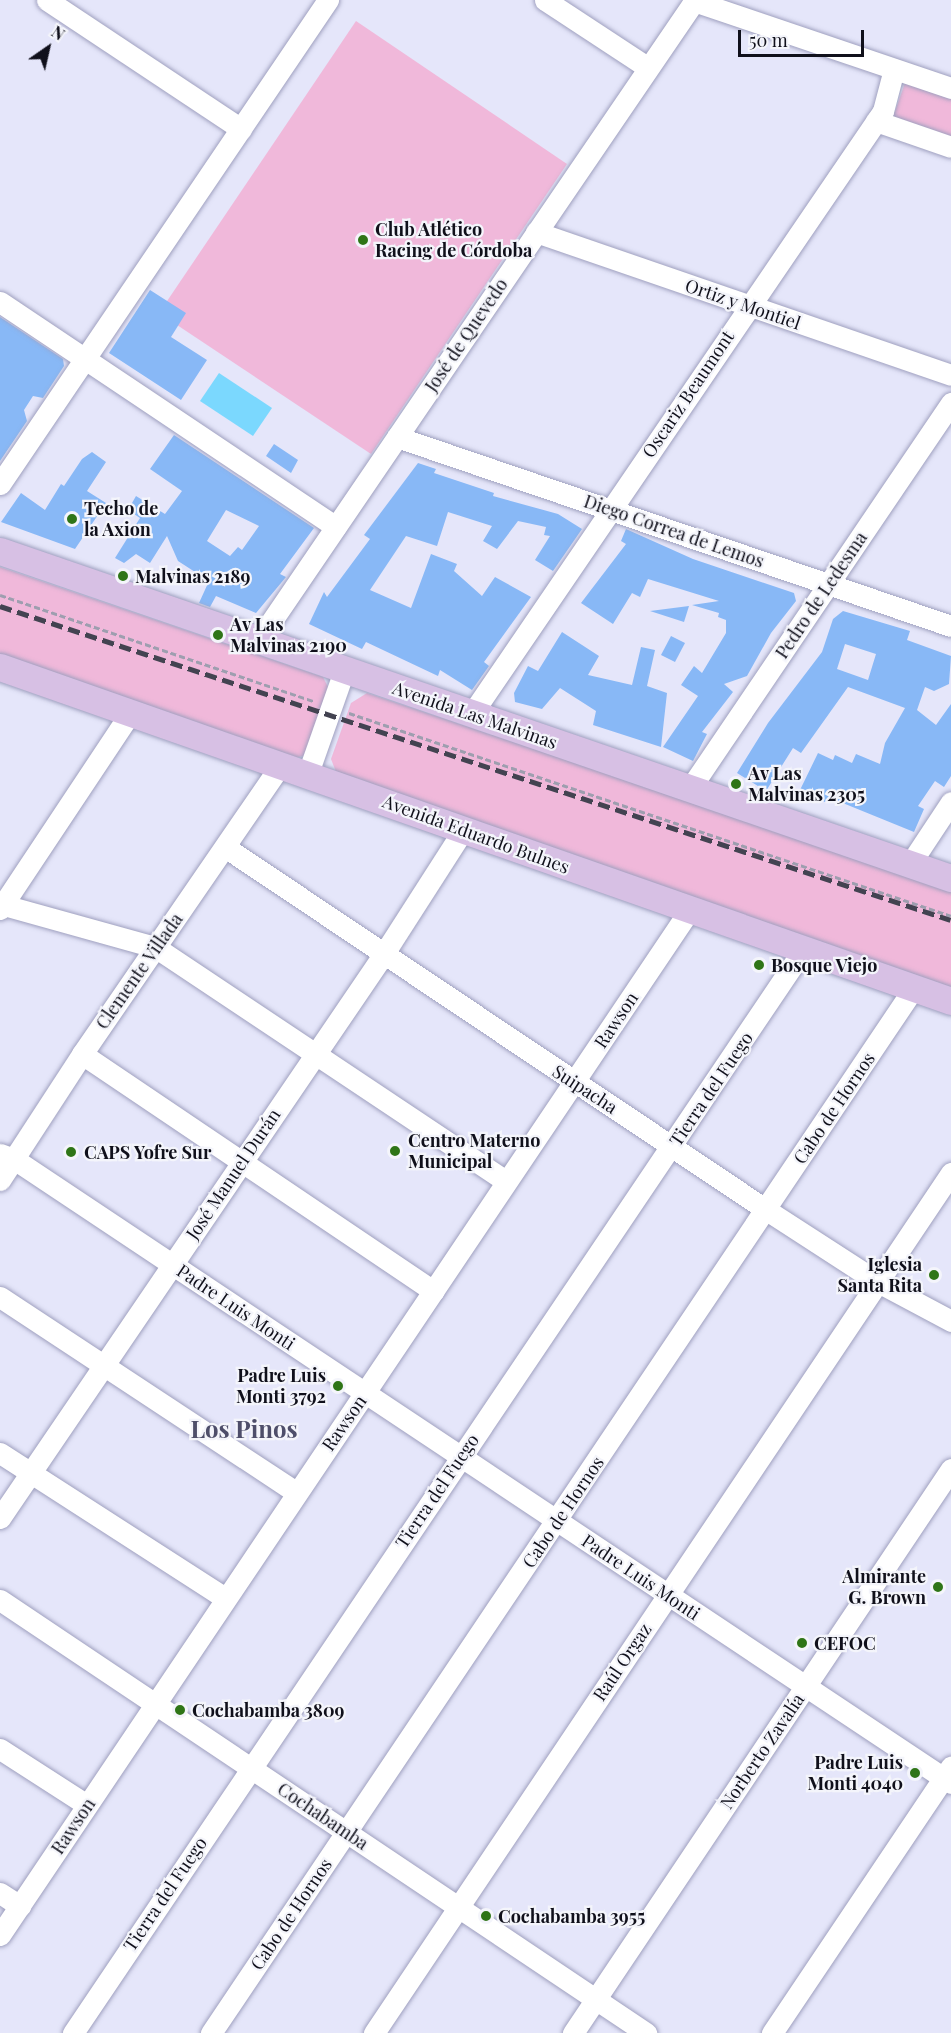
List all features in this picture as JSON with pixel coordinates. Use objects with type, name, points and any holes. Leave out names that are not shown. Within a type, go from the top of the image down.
[{"type":"main road","name":"Avenida Las Malvinas","points":[[0,551],[471,715],[692,787],[951,878]]},
{"type":"main road","name":"Avenida Eduardo Bulnes","points":[[0,667],[308,773],[689,911],[951,1001]]},
{"type":"street","points":[[47,0],[241,129]]},
{"type":"street","points":[[0,484],[328,0]]},
{"type":"street","points":[[545,0],[647,67]]},
{"type":"street","points":[[694,1],[951,88]]},
{"type":"street","name":"José de Quevedo","points":[[258,641],[694,1]]},
{"type":"street","name":"Oscariz Beaumont","points":[[471,715],[747,306],[876,121],[888,96],[894,69]]},
{"type":"street","points":[[876,121],[951,147]]},
{"type":"street","name":"Ortiz y Montiel","points":[[536,232],[951,375]]},
{"type":"street","points":[[0,303],[336,527]]},
{"type":"street","name":"Pedro de Ledesma","points":[[692,787],[951,403]]},
{"type":"street","name":"Diego Correa de Lemos","points":[[397,437],[951,626]]},
{"type":"street","points":[[308,773],[344,671]]},
{"type":"street","points":[[131,712],[1,906],[155,947],[507,1181]]},
{"type":"street","name":"Clemente Villada","points":[[0,1180],[7,1157],[82,1054],[281,764]]},
{"type":"street","points":[[910,864],[951,802]]},
{"type":"street","name":"José Manuel Durán","points":[[0,1518],[383,956],[464,829]]},
{"type":"street","name":"Suipacha","points":[[225,847],[383,956],[765,1209],[878,1282],[951,1321]]},
{"type":"street","name":"Rawson","points":[[0,1935],[689,911]]},
{"type":"street","name":"Tierra del Fuego","points":[[73,2033],[249,1766],[803,950]]},
{"type":"street","name":"Cabo de Hornos","points":[[211,2033],[558,1521],[913,989]]},
{"type":"street","points":[[82,1054],[434,1291]]},
{"type":"street","name":"Padre Luis Monti","points":[[7,1157],[172,1264],[806,1686],[948,1776]]},
{"type":"street","name":"Raúl Orgaz","points":[[374,2033],[951,1173]]},
{"type":"street","points":[[0,1297],[296,1492]]},
{"type":"street","points":[[0,1453],[225,1598]]},
{"type":"street","name":"Norberto Zavalía","points":[[573,2033],[951,1469]]},
{"type":"street","name":"Cochabamba","points":[[0,1599],[646,2033]]},
{"type":"street","points":[[0,1749],[87,1805]]},
{"type":"street","points":[[772,2033],[948,1776]]},
{"type":"street","points":[[0,1893],[20,1906]]},
{"type":"path","points":[[0,595],[951,916]]},
{"type":"shaded area","name":"Club Atlético Racing de Córdoba","points":[[356,21],[567,164],[371,454],[159,313]]},
{"type":"shaded area","points":[[905,83],[951,99],[951,137],[893,117]]},
{"type":"shaded area","points":[[0,567],[323,677],[330,691],[308,755],[284,760],[0,663]]},
{"type":"shaded area","points":[[367,693],[951,889],[951,987],[338,777],[331,759],[351,703]]},
{"type":"water","points":[[219,373],[272,408],[253,436],[200,401]]},
{"type":"building","points":[[150,290],[186,313],[171,337],[207,360],[181,400],[109,353]]},
{"type":"building","points":[[0,317],[63,359],[64,366],[43,398],[33,396],[24,410],[27,421],[0,461]]},
{"type":"building","points":[[174,435],[314,528],[280,574],[286,577],[256,613],[216,596],[210,607],[199,603],[209,581],[178,561],[167,536],[150,563],[136,554],[124,563],[115,558],[140,518],[128,510],[136,496],[165,514],[182,491],[150,469]],"holes":[[[226,510],[259,526],[242,550],[238,547],[230,556],[207,541]]]},
{"type":"building","points":[[274,444],[298,460],[291,473],[266,456]]},
{"type":"building","points":[[92,452],[106,462],[87,491],[106,503],[75,549],[1,522],[21,493],[45,510],[61,484],[64,486],[82,459]]},
{"type":"building","points":[[418,463],[436,469],[434,473],[494,493],[493,496],[558,514],[582,529],[553,571],[535,560],[550,536],[544,535],[546,527],[518,521],[497,549],[483,541],[492,526],[448,512],[437,546],[406,536],[370,590],[411,608],[431,554],[457,564],[454,571],[482,596],[495,577],[531,597],[484,662],[489,666],[472,690],[440,670],[438,676],[366,642],[362,649],[309,624],[324,592],[327,597],[370,539],[364,535]]},
{"type":"building","points":[[626,529],[693,559],[794,593],[796,601],[771,633],[747,676],[724,684],[733,692],[702,732],[707,734],[693,761],[663,747],[698,696],[681,685],[694,666],[702,673],[726,633],[726,620],[718,617],[719,613],[692,605],[719,601],[648,579],[640,597],[632,593],[613,624],[581,603],[626,544],[621,541]]},
{"type":"building","points":[[689,606],[684,622],[650,611]]},
{"type":"building","points":[[843,611],[910,631],[907,640],[951,656],[949,684],[934,691],[925,687],[917,710],[936,725],[951,704],[951,776],[944,787],[935,781],[918,806],[924,809],[914,832],[828,797],[825,802],[800,790],[818,753],[833,760],[835,755],[852,763],[856,754],[880,764],[885,743],[905,708],[848,687],[801,753],[793,748],[766,791],[737,773],[768,723],[822,652],[833,619]],"holes":[[[845,644],[876,654],[868,680],[837,669]]]},
{"type":"building","points":[[562,632],[599,656],[588,675],[632,685],[641,647],[655,650],[647,686],[667,693],[661,747],[593,725],[596,711],[560,688],[542,709],[515,702],[514,693],[528,666],[538,671]]},
{"type":"building","points":[[671,636],[685,643],[675,662],[661,655]]},
{"type":"railway","points":[[0,606],[951,920]]},
{"type":"place","name":"Club Atlético Racing de Córdoba","points":[[363,240]]},
{"type":"place","name":"Techo de la Axion","points":[[72,519]]},
{"type":"place","name":"Malvinas 2189","points":[[123,576]]},
{"type":"place","name":"Av Las Malvinas 2190","points":[[218,635]]},
{"type":"place","name":"Av Las Malvinas 2305","points":[[736,784]]},
{"type":"place","name":"Bosque Viejo","points":[[759,965]]},
{"type":"place","name":"Centro Materno Municipal","points":[[395,1151]]},
{"type":"place","name":"CAPS Yofre Sur","points":[[71,1152]]},
{"type":"place","name":"Iglesia Santa Rita","points":[[934,1275]]},
{"type":"place","name":"Padre Luis Monti 3792","points":[[338,1386]]},
{"type":"place","name":"Almirante G. Brown","points":[[938,1587]]},
{"type":"place","name":"CEFOC","points":[[802,1643]]},
{"type":"place","name":"Cochabamba 3809","points":[[180,1710]]},
{"type":"place","name":"Padre Luis Monti 4040","points":[[915,1773]]},
{"type":"place","name":"Cochabamba 3955","points":[[486,1916]]},
{"type":"district","name":"Los Pinos","points":[[244,1429]]}]
